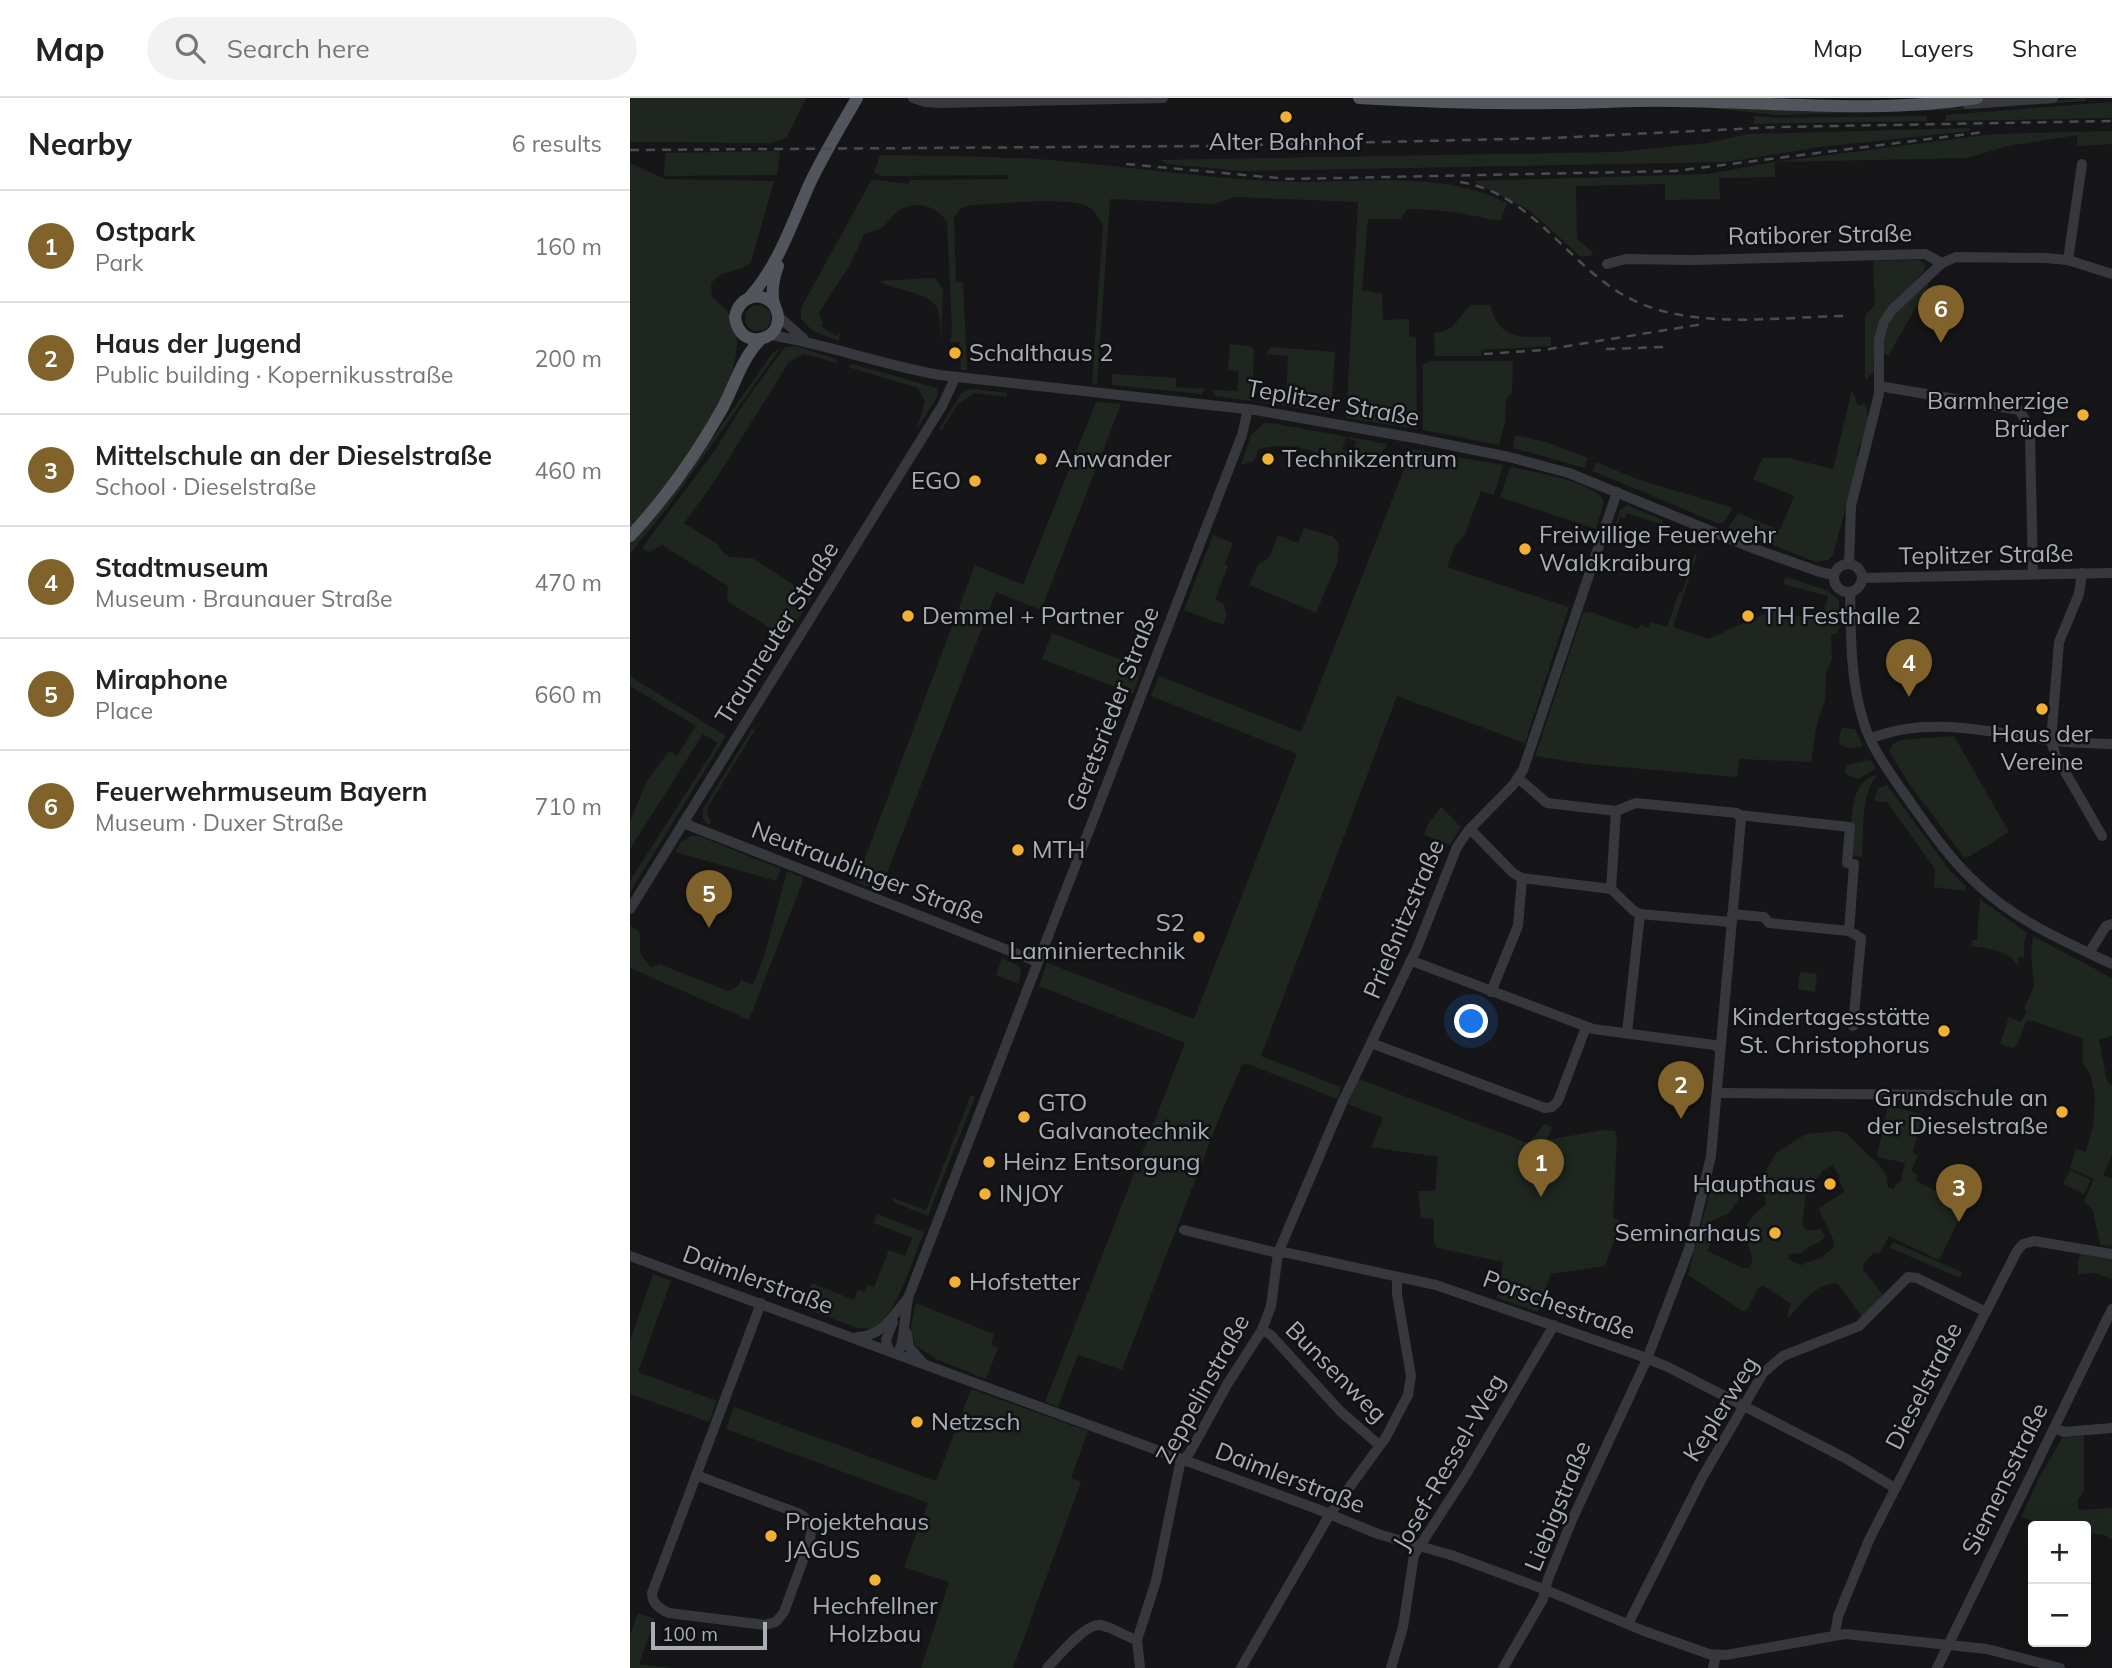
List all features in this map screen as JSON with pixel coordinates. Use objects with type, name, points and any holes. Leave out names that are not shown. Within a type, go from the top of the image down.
[{"type":"main road","points":[[741,366],[741,332],[736,322],[736,312],[741,303],[750,297],[764,280],[782,249],[811,182],[857,98]]},
{"type":"main road","points":[[1359,98],[1433,103],[1664,100],[1861,105],[1949,102],[1978,98]]},
{"type":"main road","points":[[630,536],[663,499],[698,451],[727,400],[741,366],[777,325],[775,277],[782,249]]},
{"type":"main road","points":[[750,297],[761,297],[776,310]]},
{"type":"main road","points":[[741,332],[748,337],[765,337]]},
{"type":"street","points":[[913,98],[939,103],[1163,98]]},
{"type":"street","points":[[1949,102],[1975,104],[2053,98]]},
{"type":"street","points":[[2068,260],[2082,164]]},
{"type":"street","name":"Ratiborer Straße","points":[[1608,264],[1626,259],[1925,254],[1941,263],[1950,258],[1974,256],[2068,260],[2112,274]]},
{"type":"street","points":[[1849,564],[1851,506],[1878,401],[1879,340],[1884,322],[1903,298],[1941,263]]},
{"type":"street","name":"Teplitzer Straße","points":[[776,310],[800,337],[809,342]]},
{"type":"street","name":"Teplitzer Straße","points":[[765,337],[809,342],[900,368],[955,378],[1248,409],[1518,459],[1553,468],[1755,549],[1834,575]]},
{"type":"street","name":"Traunreuter Straße","points":[[630,909],[943,406],[955,378]]},
{"type":"street","points":[[1878,386],[2019,410],[2030,435],[2033,574]]},
{"type":"street","name":"Geretsrieder Straße","points":[[905,1304],[902,1342],[894,1352],[886,1340],[888,1332],[905,1304],[1242,435],[1248,409]]},
{"type":"street","name":"Prießnitzstraße","points":[[1278,1253],[1342,1103],[1412,961],[1457,847],[1470,829],[1518,778],[1527,760],[1617,492]]},
{"type":"street","points":[[1849,564],[1860,570],[1862,579],[1858,588],[1850,592],[1837,588],[1834,575],[1839,567],[1849,564]]},
{"type":"street","points":[[2082,573],[2079,594],[2059,642],[2051,741],[2056,756],[2102,836]]},
{"type":"street","name":"Teplitzer Straße","points":[[1862,579],[2112,573]]},
{"type":"street","points":[[1850,592],[1853,667],[1859,706],[1870,739],[1913,805],[1953,858],[1977,884],[2033,926],[2112,964]]},
{"type":"street","points":[[1870,739],[1907,727],[1938,727],[2051,741],[2112,744]]},
{"type":"street","points":[[1518,778],[1545,802],[1616,811],[1636,803],[1850,827],[1847,863],[1854,864],[1849,931]]},
{"type":"street","points":[[1611,889],[1616,811]]},
{"type":"street","name":"Liebigstraße","points":[[1503,1668],[1539,1608],[1585,1488],[1647,1359],[1689,1249],[1709,1167],[1738,814]]},
{"type":"street","name":"Neutraublinger Straße","points":[[683,823],[1038,962]]},
{"type":"street","points":[[1470,829],[1513,873],[1522,878],[1611,889],[1633,911],[1640,914],[1764,917],[1769,923],[1849,931],[1861,938],[1853,1026]]},
{"type":"street","points":[[1491,992],[1518,926],[1522,878]]},
{"type":"street","points":[[1627,1033],[1640,914]]},
{"type":"street","points":[[2089,953],[2106,926],[2112,925]]},
{"type":"street","points":[[1412,961],[1586,1027],[1714,1045],[1719,1048]]},
{"type":"street","points":[[1371,1043],[1545,1108],[1552,1107],[1558,1101],[1586,1027]]},
{"type":"street","points":[[1717,1093],[1957,1095]]},
{"type":"street","name":"Porschestraße","points":[[1184,1230],[1462,1293],[1554,1325],[1647,1359],[1845,1458],[1895,1488]]},
{"type":"street","name":"Dieselstraße","points":[[1835,1634],[1838,1616],[1860,1562],[1895,1488],[2017,1251],[2028,1242],[2112,1254]]},
{"type":"street","name":"Zeppelinstraße","points":[[1140,1668],[1137,1640],[1153,1591],[1178,1468],[1262,1330],[1271,1307],[1278,1253]]},
{"type":"street","name":"Daimlerstraße","points":[[630,1256],[1378,1534],[1546,1590],[1628,1624],[1716,1655],[1835,1634],[1856,1634],[1997,1651],[2060,1668]]},
{"type":"street","points":[[1241,1668],[1330,1514],[1400,1414],[1411,1387],[1410,1366],[1397,1294],[1397,1277]]},
{"type":"street","name":"Keplerweg","points":[[1628,1624],[1703,1476],[1760,1377],[1774,1362],[1858,1326],[1908,1277],[1917,1278],[1986,1312]]},
{"type":"street","points":[[696,1475],[800,1514],[810,1524],[812,1529],[809,1544],[784,1612],[776,1622],[765,1625],[669,1613],[657,1606],[652,1593],[696,1475],[761,1303]]},
{"type":"street","name":"Geretsrieder Straße","points":[[853,1337],[872,1335],[905,1304]]},
{"type":"street","name":"Geretsrieder Straße","points":[[905,1304],[909,1348],[925,1364]]},
{"type":"street","name":"Siemensstraße","points":[[1937,1668],[2112,1309]]},
{"type":"street","name":"Josef-Ressel-Weg","points":[[1391,1668],[1403,1627],[1412,1562],[1554,1325]]},
{"type":"street","name":"Bunsenweg","points":[[1262,1330],[1270,1335],[1345,1417],[1380,1445]]},
{"type":"street","points":[[2054,1428],[2064,1432],[2112,1428]]},
{"type":"street","points":[[1047,1668],[1083,1633],[1096,1625],[1137,1640]]},
{"type":"street","points":[[1713,1668],[1716,1655]]},
{"type":"shaded area","points":[[630,98],[806,98],[787,137],[771,143],[630,142]]},
{"type":"shaded area","points":[[2085,98],[2086,101],[1976,109],[1777,115],[1683,105],[1930,109],[2029,104]]},
{"type":"shaded area","points":[[2112,102],[2112,118],[1946,121],[1946,115]]},
{"type":"shaded area","points":[[1754,116],[1927,116],[1927,121],[1754,124]]},
{"type":"shaded area","points":[[1970,128],[1970,131],[1820,147],[1726,162],[1241,171],[1168,164],[1160,160],[1617,152],[1707,143],[1748,134]]},
{"type":"shaded area","points":[[2112,131],[2112,144],[2077,146],[2077,135],[2008,146],[1967,158],[1775,162],[1775,177],[1719,178],[1720,199],[1665,200],[1665,184],[1576,186],[1577,239],[1592,251],[1593,255],[1581,257],[1529,210],[1473,181],[1708,174],[1774,162],[1994,134]]},
{"type":"shaded area","points":[[780,151],[777,175],[664,176],[665,153]]},
{"type":"shaded area","points":[[880,155],[1050,160],[1272,181],[1421,182],[1479,192],[1507,203],[1501,220],[1444,211],[1408,209],[1400,219],[1368,219],[1362,290],[1382,294],[1383,320],[1409,319],[1409,336],[1416,337],[1417,429],[1346,418],[1358,202],[1235,197],[1214,204],[1110,199],[1097,384],[1092,383],[1103,225],[1091,209],[1075,203],[1046,201],[970,205],[960,209],[954,217],[956,282],[963,282],[967,370],[961,370],[959,342],[950,342],[952,331],[947,222],[937,211],[924,206],[903,208],[883,227],[864,234],[851,263],[819,313],[823,322],[821,326],[837,336],[840,332],[839,341],[813,331],[801,319],[801,308],[872,179],[908,184],[911,180],[1009,179],[1008,175],[883,176],[874,173]]},
{"type":"shaded area","points":[[630,163],[665,179],[774,181],[751,262],[741,269],[720,275],[711,284],[712,296],[730,315],[737,338],[734,366],[723,396],[686,458],[630,529]]},
{"type":"shaded area","points":[[1919,260],[1925,264],[1924,271],[1892,305],[1880,324],[1874,351],[1874,372],[1865,380],[1865,315],[1875,305],[1873,261]]},
{"type":"shaded area","points":[[936,279],[943,290],[941,344],[939,314],[935,304],[929,299],[879,281]]},
{"type":"shaded area","points":[[1928,282],[1888,356],[1882,351],[1887,328],[1903,304]]},
{"type":"shaded area","points":[[758,305],[768,308],[771,318],[768,328],[758,331],[748,328],[745,318],[748,308]]},
{"type":"shaded area","points":[[1471,305],[1490,305],[1494,317],[1506,331],[1513,335],[1551,337],[1551,346],[1481,350],[1481,356],[1435,356],[1434,333],[1452,327]]},
{"type":"shaded area","points":[[1230,344],[1250,346],[1254,350],[1252,401],[1215,396],[1212,390],[1237,391],[1239,371],[1228,370]]},
{"type":"shaded area","points":[[796,346],[836,359],[837,363],[804,354],[789,362],[712,485],[684,523],[716,543],[730,557],[752,558],[812,597],[786,638],[727,601],[728,586],[662,545],[649,552],[642,548],[715,450],[744,403],[785,347]]},
{"type":"shaded area","points":[[781,347],[668,507],[630,554],[630,543],[665,505],[772,354]]},
{"type":"shaded area","points":[[1271,347],[1335,352],[1331,414],[1262,402],[1262,388],[1268,389],[1268,398],[1286,399],[1288,356],[1265,354]]},
{"type":"shaded area","points":[[1430,361],[1513,361],[1512,392],[1506,399],[1505,421],[1499,445],[1423,430],[1423,364]]},
{"type":"shaded area","points":[[853,364],[937,388],[938,395],[917,429],[925,401],[918,388],[848,367]]},
{"type":"shaded area","points":[[1112,374],[1176,378],[1176,387],[1205,389],[1201,394],[1112,385]]},
{"type":"shaded area","points":[[975,389],[1007,393],[1007,397],[975,393],[957,405],[941,431],[939,429],[961,394]]},
{"type":"shaded area","points":[[1852,390],[1858,406],[1865,403],[1869,420],[1859,445],[1859,458],[1833,555],[1828,560],[1816,562],[1728,528],[1738,513],[1780,530],[1794,496],[1753,479],[1763,458],[1789,458],[1833,469]]},
{"type":"shaded area","points":[[1096,402],[1121,404],[1041,610],[996,592],[880,891],[856,882],[975,565],[1023,585]]},
{"type":"shaded area","points":[[1264,423],[1387,444],[1380,455],[1372,457],[1353,453],[1356,441],[1346,438],[1342,450],[1350,452],[1346,467],[1306,449],[1282,446],[1259,449],[1254,461],[1241,465],[1251,435]]},
{"type":"shaded area","points":[[1515,435],[1546,442],[1588,458],[1584,468],[1513,448]]},
{"type":"shaded area","points":[[1412,449],[1503,465],[1494,495],[1481,491],[1465,534],[1455,546],[1447,567],[1569,607],[1525,743],[1397,696],[1261,1056],[1341,1087],[1337,1099],[1248,1064],[1242,1065],[1122,1370],[1078,1355],[1058,1407],[1045,1402],[1185,1043],[1039,986],[1047,963],[1194,1019],[1297,754],[1151,696],[1159,676],[1301,732]]},
{"type":"shaded area","points":[[1596,462],[1637,479],[1733,508],[1723,523],[1717,523],[1593,471]]},
{"type":"shaded area","points":[[1510,467],[1562,478],[1599,494],[1604,501],[1596,529],[1500,497]]},
{"type":"shaded area","points":[[1627,505],[1662,520],[1665,526],[1627,513],[1625,518],[1620,517],[1611,543],[1609,542],[1620,510]]},
{"type":"shaded area","points":[[1304,528],[1332,536],[1339,543],[1337,563],[1316,613],[1249,585],[1258,565],[1269,558],[1278,535],[1298,543]]},
{"type":"shaded area","points":[[1213,535],[1233,543],[1225,564],[1228,566],[1215,599],[1224,604],[1227,615],[1223,625],[1184,610]]},
{"type":"shaded area","points":[[1695,554],[1697,555],[1673,627],[1708,639],[1773,610],[1822,621],[1828,596],[1783,584],[1786,577],[1828,591],[1839,600],[1839,629],[1838,633],[1831,635],[1832,659],[1826,673],[1825,701],[1817,723],[1811,762],[1740,759],[1737,777],[1586,764],[1535,756],[1583,613],[1591,612],[1638,629],[1640,625],[1649,628],[1651,622],[1667,627]]},
{"type":"shaded area","points":[[1052,633],[1142,668],[1133,694],[1042,659]]},
{"type":"shaded area","points":[[630,676],[726,736],[630,892],[630,881],[718,743],[703,734],[630,849],[630,821],[647,781],[669,751],[677,756],[696,726],[630,686]]},
{"type":"shaded area","points":[[1842,728],[1855,729],[1863,746],[1848,748],[1840,744]]},
{"type":"shaded area","points":[[752,729],[755,730],[707,808],[711,821],[709,825],[703,819],[703,809]]},
{"type":"shaded area","points":[[1954,736],[2009,832],[1964,857],[1908,782],[1889,751],[1892,745],[1900,740]]},
{"type":"shaded area","points":[[1871,760],[1876,769],[1858,779],[1845,774],[1846,765]]},
{"type":"shaded area","points":[[1877,775],[1865,803],[1862,857],[1850,855],[1856,796],[1867,779]]},
{"type":"shaded area","points":[[1887,785],[1951,872],[1966,886],[1965,891],[1934,887],[1935,869],[1887,802],[1874,801],[1878,788]]},
{"type":"shaded area","points":[[1441,807],[1461,827],[1450,845],[1424,835],[1428,824]]},
{"type":"shaded area","points":[[691,836],[699,836],[781,869],[776,881],[675,852],[681,842]]},
{"type":"shaded area","points":[[787,871],[804,878],[749,1020],[630,968],[630,926],[639,931],[641,953],[651,967],[659,964],[728,991],[738,986],[741,980],[753,985],[765,953]]},
{"type":"shaded area","points":[[1980,899],[2027,933],[2024,957],[2018,958],[2019,968],[2005,954],[1971,946],[1972,940],[1977,940]]},
{"type":"shaded area","points":[[2033,936],[2112,978],[2112,1036],[2099,1040],[2107,1081],[2112,1086],[2112,1155],[2103,1175],[2112,1179],[2112,1246],[2100,1245],[2093,1210],[2084,1201],[2094,1179],[2070,1168],[2076,1149],[2086,1152],[2093,1125],[2095,1099],[2091,1076],[2082,1061],[2083,1039],[2034,1021],[2026,1022],[2017,1045],[2012,1048],[2000,1044],[2009,1017],[2021,1022],[2027,1011],[2024,1009],[2034,986],[2031,954]]},
{"type":"shaded area","points":[[1002,958],[1021,967],[1019,984],[996,975]]},
{"type":"shaded area","points":[[1800,972],[1817,974],[1815,992],[1798,989]]},
{"type":"shaded area","points":[[1359,1079],[1528,1143],[1545,1124],[1552,1127],[1547,1140],[1603,1130],[1616,1131],[1613,1218],[1621,1221],[1605,1266],[1551,1274],[1538,1312],[1497,1298],[1503,1262],[1437,1248],[1434,1242],[1434,1219],[1421,1218],[1418,1191],[1435,1191],[1438,1157],[1371,1147],[1383,1118],[1348,1104]]},
{"type":"shaded area","points":[[971,1095],[975,1097],[928,1216],[893,1202],[893,1198],[926,1210]]},
{"type":"shaded area","points":[[1888,1106],[1922,1114],[1913,1153],[1918,1156],[1911,1171],[1918,1175],[1916,1181],[1966,1205],[1939,1260],[1889,1236],[1879,1254],[1874,1252],[1863,1265],[1863,1269],[1883,1295],[1862,1317],[1838,1284],[1823,1286],[1817,1290],[1789,1317],[1787,1315],[1791,1304],[1764,1286],[1759,1287],[1747,1310],[1742,1311],[1688,1275],[1714,1176],[1746,1189],[1729,1213],[1712,1221],[1717,1232],[1707,1251],[1743,1268],[1749,1268],[1752,1258],[1745,1231],[1748,1222],[1766,1204],[1765,1197],[1746,1182],[1749,1177],[1761,1179],[1776,1153],[1806,1134],[1837,1131],[1846,1133],[1879,1165],[1886,1174],[1888,1188],[1894,1189],[1901,1181],[1905,1163],[1877,1157]],"holes":[[[1832,1165],[1840,1177],[1838,1179],[1845,1191],[1819,1208],[1834,1247],[1822,1257],[1801,1265],[1788,1259],[1789,1254],[1802,1253],[1825,1237],[1821,1229],[1807,1231],[1802,1225],[1807,1186]]]},
{"type":"shaded area","points":[[2070,1170],[2091,1180],[2084,1194],[2063,1184]]},
{"type":"shaded area","points":[[877,1214],[924,1232],[903,1286],[889,1312],[871,1329],[858,1328],[803,1308],[812,1283],[854,1300],[858,1290],[864,1292],[867,1285],[874,1287],[889,1250],[905,1256],[912,1238],[874,1223]]},
{"type":"shaded area","points":[[1893,1242],[1962,1272],[1960,1278],[1890,1248]]},
{"type":"shaded area","points":[[2081,1252],[2112,1258],[2112,1279],[2095,1273],[2078,1274]]},
{"type":"shaded area","points":[[653,1274],[671,1281],[638,1372],[717,1401],[709,1422],[630,1394],[630,1341]]},
{"type":"shaded area","points":[[916,1303],[994,1334],[991,1344],[998,1348],[986,1379],[936,1359],[915,1345],[911,1326]]},
{"type":"shaded area","points":[[971,1389],[1088,1431],[1071,1478],[1081,1482],[1013,1668],[921,1668],[949,1582],[904,1567],[928,1503],[726,1429],[734,1407],[936,1481]]},
{"type":"shaded area","points":[[2084,1436],[2084,1492],[2078,1499],[2078,1510],[2112,1508],[2112,1540],[2105,1535],[2091,1534],[2091,1521],[2033,1521],[2021,1517],[2062,1438]]},
{"type":"shaded area","points":[[638,1613],[655,1619],[639,1664],[672,1668],[630,1668],[630,1635]]},
{"type":"railway","points":[[630,150],[1211,146],[1551,138],[1778,127],[2112,121]]},
{"type":"railway","points":[[1126,164],[1288,179],[1675,171],[1984,132]]},
{"type":"railway","points":[[1460,182],[1507,199],[1527,213],[1600,279],[1620,293],[1645,305],[1672,313],[1729,320],[1844,316]]},
{"type":"railway","points":[[1484,354],[1543,350],[1703,324]]},
{"type":"railway","points":[[1606,349],[1665,347]]},
{"type":"place","name":"Alter Bahnhof","points":[[1286,117]]},
{"type":"place","name":"Feuerwehrmuseum Bayern","points":[[1941,343]]},
{"type":"place","name":"Schalthaus 2","points":[[955,353]]},
{"type":"place","name":"Barmherzige Brüder","points":[[2083,415]]},
{"type":"place","name":"Anwander","points":[[1041,459]]},
{"type":"place","name":"Technikzentrum","points":[[1268,459]]},
{"type":"place","name":"EGO","points":[[975,481]]},
{"type":"place","name":"Freiwillige Feuerwehr Waldkraiburg","points":[[1525,549]]},
{"type":"place","name":"Demmel + Partner","points":[[908,616]]},
{"type":"place","name":"TH Festhalle 2","points":[[1748,616]]},
{"type":"place","name":"Stadtmuseum","points":[[1909,697]]},
{"type":"place","name":"Haus der Vereine","points":[[2042,709]]},
{"type":"place","name":"MTH","points":[[1018,850]]},
{"type":"place","name":"Miraphone","points":[[709,928]]},
{"type":"place","name":"S2 Laminiertechnik","points":[[1199,937]]},
{"type":"place","name":"Kindertagesstätte St. Christophorus","points":[[1944,1031]]},
{"type":"place","name":"Grundschule an der Dieselstraße","points":[[2062,1112]]},
{"type":"place","name":"GTO Galvanotechnik","points":[[1024,1117]]},
{"type":"place","name":"Haus der Jugend","points":[[1681,1119]]},
{"type":"place","name":"Heinz Entsorgung","points":[[989,1162]]},
{"type":"place","name":"Haupthaus","points":[[1830,1184]]},
{"type":"place","name":"INJOY","points":[[985,1194]]},
{"type":"place","name":"Ostpark","points":[[1541,1197]]},
{"type":"place","name":"Mittelschule an der Dieselstraße","points":[[1959,1222]]},
{"type":"place","name":"Seminarhaus","points":[[1775,1233]]},
{"type":"place","name":"Hofstetter","points":[[955,1282]]},
{"type":"place","name":"Netzsch","points":[[917,1422]]},
{"type":"place","name":"Projektehaus JAGUS","points":[[771,1536]]},
{"type":"place","name":"Hechfellner Holzbau","points":[[875,1580]]}]
